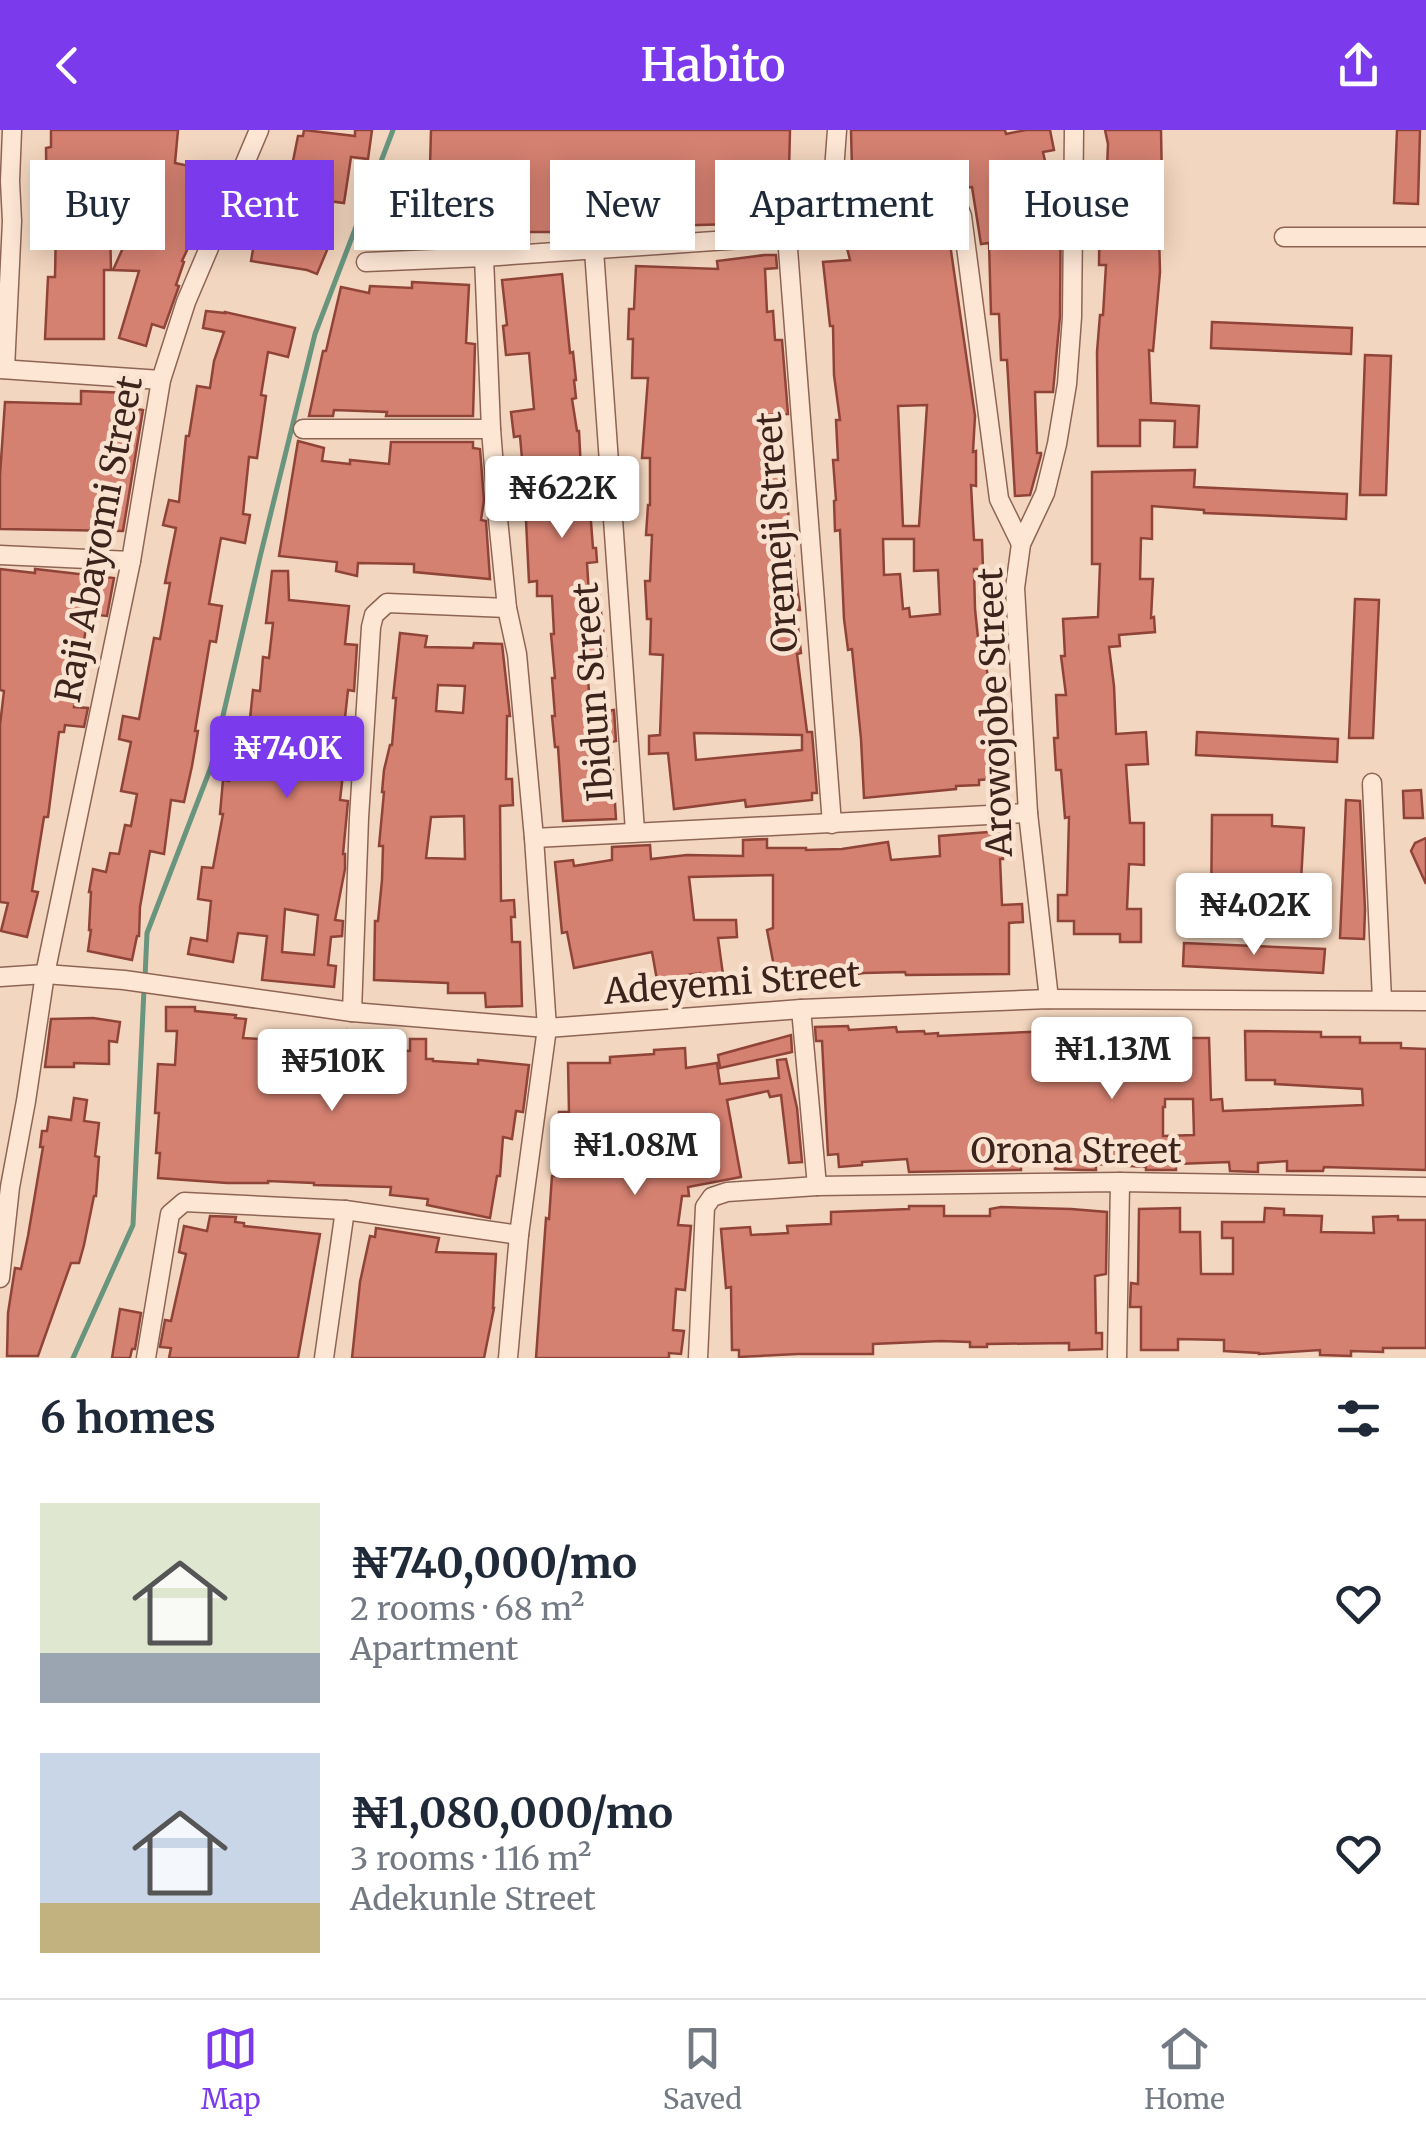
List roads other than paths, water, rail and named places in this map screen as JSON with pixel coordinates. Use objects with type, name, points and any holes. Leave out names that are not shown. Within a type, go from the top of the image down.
[{"type":"street","points":[[12,130],[5,181],[12,221],[3,369],[161,380]]},
{"type":"street","name":"Raji Abayomi Street","points":[[0,1278],[4,1194],[26,1102],[45,974],[131,561],[161,380],[186,302],[259,130]]},
{"type":"street","points":[[835,160],[837,130]]},
{"type":"street","name":"Arowojobe Street","points":[[1049,998],[1028,813],[1015,588],[1021,544],[1045,492],[1067,384],[1072,317],[1074,130]]},
{"type":"street","points":[[1284,237],[1426,237]]},
{"type":"street","points":[[366,262],[594,250]]},
{"type":"street","name":"Ibidun Street","points":[[594,250],[636,831]]},
{"type":"street","name":"Oremeji Street","points":[[787,250],[832,824]]},
{"type":"street","points":[[966,250],[999,500],[1021,544]]},
{"type":"street","points":[[484,257],[491,430],[534,838],[546,1028],[519,1235],[508,1358]]},
{"type":"street","points":[[303,428],[491,430]]},
{"type":"street","points":[[0,554],[131,561]]},
{"type":"street","points":[[352,1012],[359,818],[374,615],[387,603],[507,608]]},
{"type":"street","points":[[1372,783],[1382,1000]]},
{"type":"street","points":[[534,838],[1028,813]]},
{"type":"street","name":"Adeyemi Street","points":[[0,978],[45,974],[124,980],[352,1012],[546,1028],[801,1009],[1049,998],[1426,1001]]},
{"type":"street","points":[[801,1009],[816,1186]]},
{"type":"street","points":[[1117,1358],[1120,1182]]},
{"type":"street","name":"Orona Street","points":[[698,1358],[705,1207],[712,1197],[728,1192],[816,1186],[1120,1182],[1426,1187]]},
{"type":"street","points":[[146,1358],[170,1214],[184,1202],[345,1210],[519,1235]]},
{"type":"street","points":[[324,1358],[345,1210]]},
{"type":"waterway","points":[[145,978],[147,933],[211,767],[315,334],[393,130]]},
{"type":"waterway","points":[[73,1358],[133,1225],[144,989]]}]
